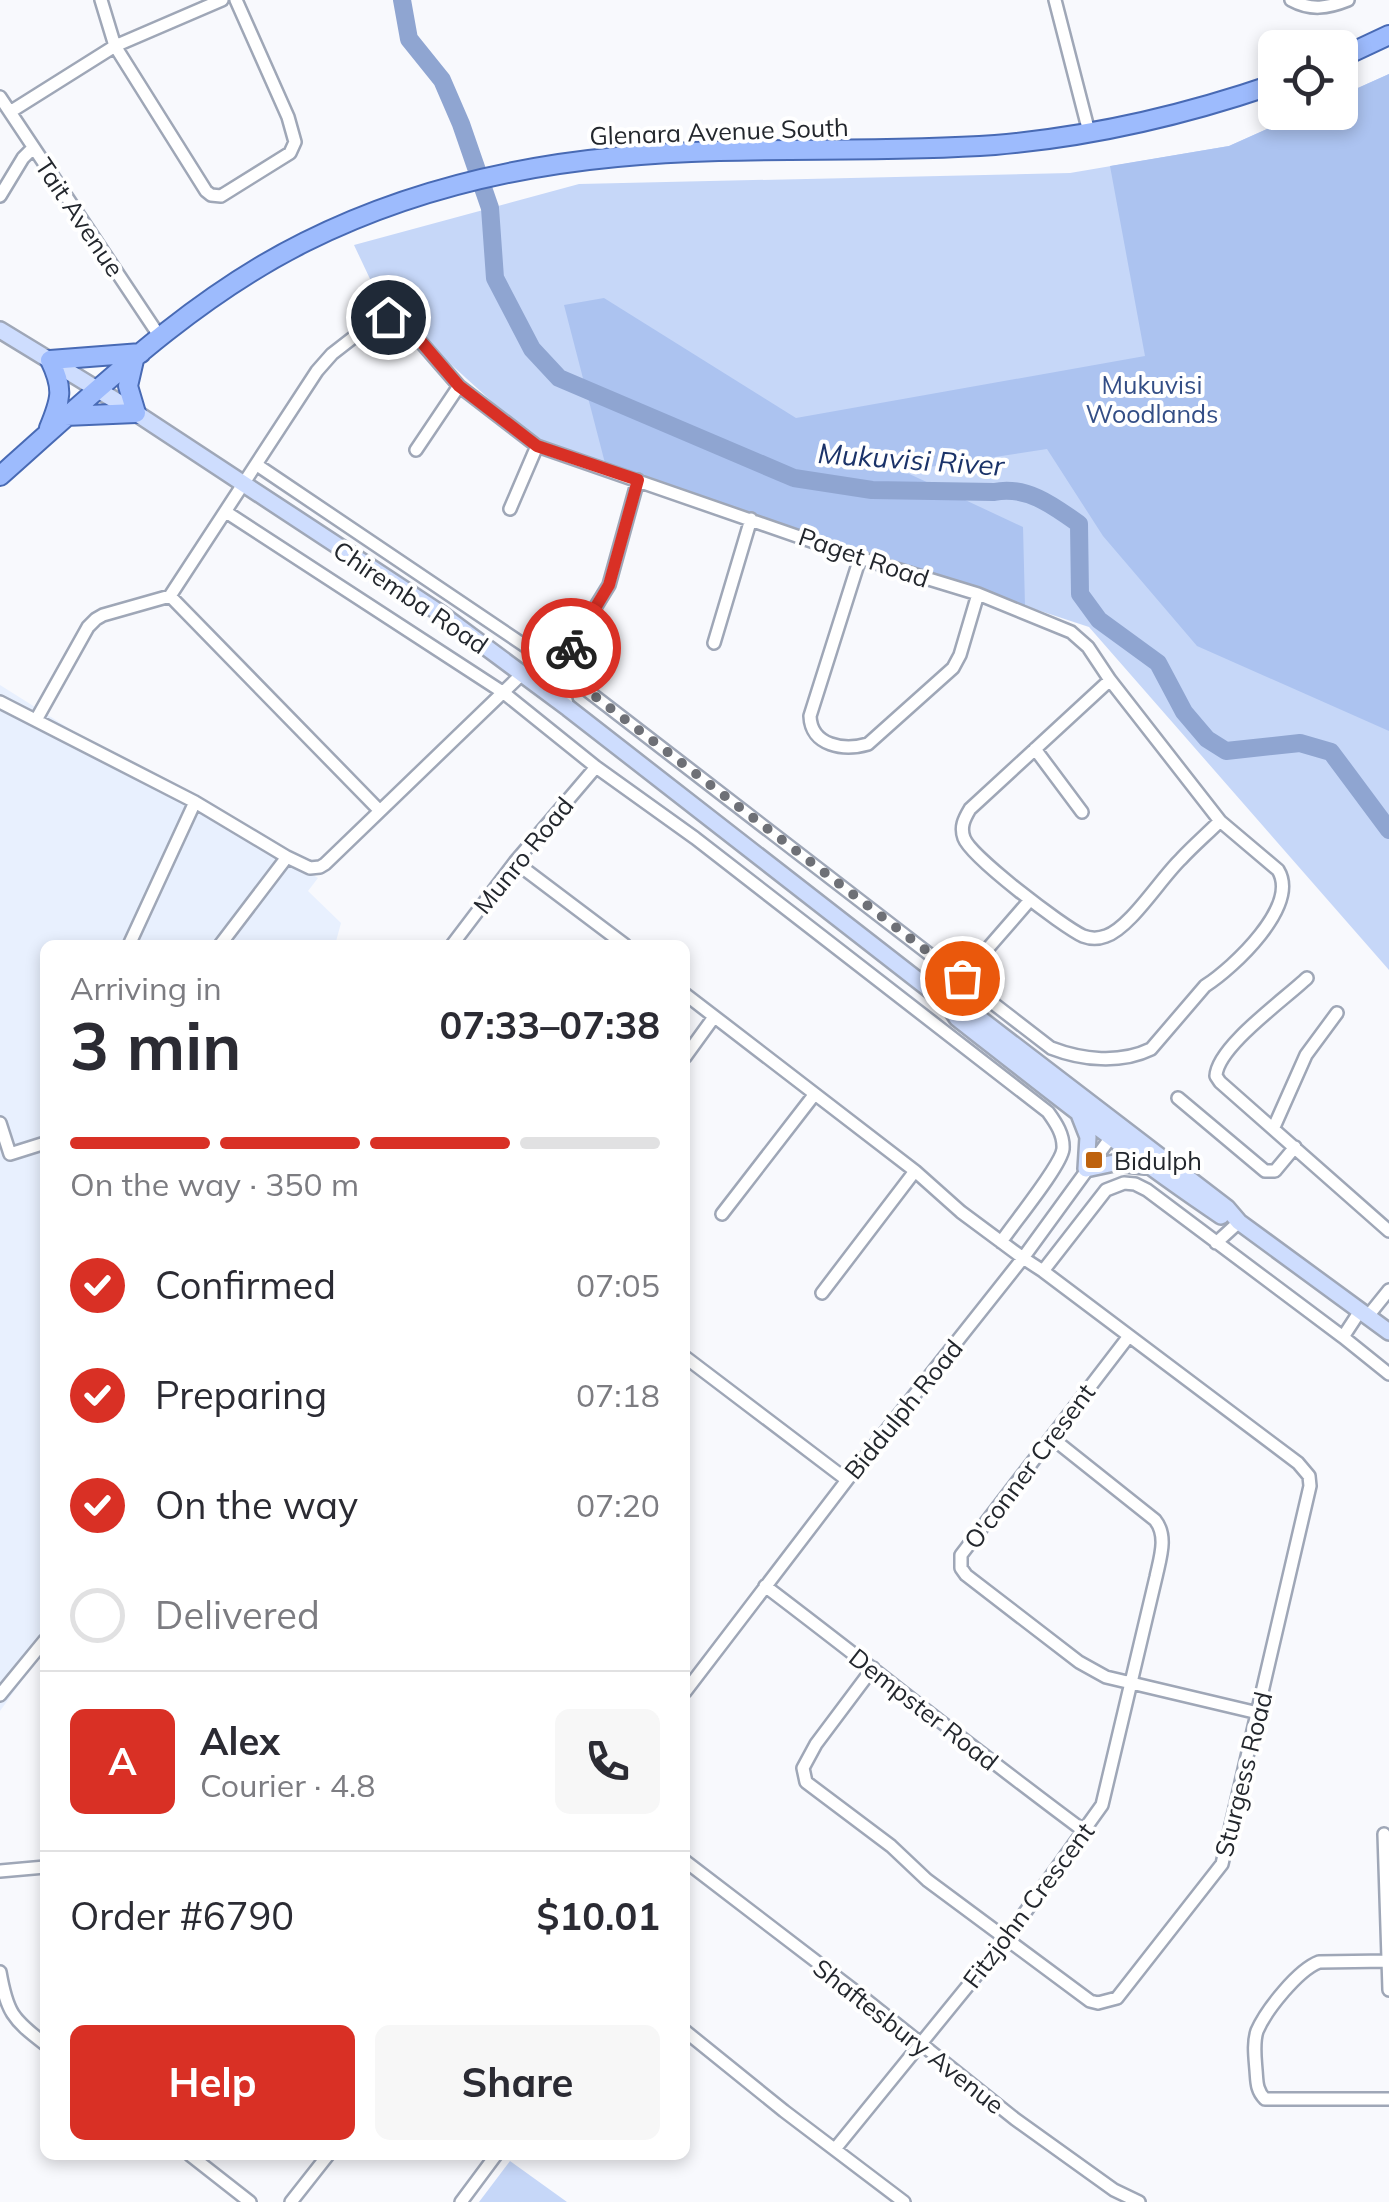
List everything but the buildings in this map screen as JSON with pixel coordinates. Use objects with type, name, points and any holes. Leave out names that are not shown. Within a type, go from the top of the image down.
[{"type":"main road","points":[[1358,50],[1389,35]]},
{"type":"main road","name":"Glenara Avenue South","points":[[0,476],[160,337],[228,288],[302,243],[355,220],[470,182],[620,156],[969,146],[1089,132],[1181,113],[1258,89]]},
{"type":"main road","name":"Chiremba Road","points":[[0,330],[440,613],[771,865],[1078,1112],[1115,1131],[1149,1167],[1221,1216],[1239,1222]]},
{"type":"main road","points":[[47,432],[60,400],[59,378],[50,360],[138,357],[128,386],[136,414],[66,416]]},
{"type":"main road","name":"Chiremba Road","points":[[942,999],[966,1008],[1115,1131],[1227,1208],[1239,1222],[1389,1332]]},
{"type":"main road","points":[[1078,1112],[1088,1137],[1086,1170],[1114,1163],[1149,1167]]},
{"type":"street","points":[[101,0],[115,46],[212,196],[222,196],[290,153],[295,142],[288,117],[236,0]]},
{"type":"street","points":[[10,112],[115,46],[222,0]]},
{"type":"street","points":[[1056,0],[1089,132]]},
{"type":"street","points":[[1291,0],[1304,7],[1318,8],[1348,0]]},
{"type":"street","name":"Tait Avenue","points":[[0,97],[160,337]]},
{"type":"street","points":[[0,196],[23,158],[34,148]]},
{"type":"street","name":"Paget Road","points":[[256,465],[324,362],[377,320],[392,317],[406,324],[459,386],[537,446],[860,558],[978,594],[1071,632],[1088,647],[1220,821],[1278,870],[1283,888],[1281,901],[1246,951],[1205,986],[1151,1049],[1102,1059],[1083,1058],[1052,1048]]},
{"type":"street","points":[[416,450],[459,386]]},
{"type":"street","points":[[510,508],[537,446]]},
{"type":"street","points":[[36,720],[88,628],[103,615],[170,596],[256,465]]},
{"type":"street","name":"Chiremba Road","points":[[256,465],[558,668],[1052,1048]]},
{"type":"street","points":[[568,708],[558,668],[609,585],[638,480]]},
{"type":"street","points":[[226,512],[504,693],[1048,1112],[1062,1139],[1060,1158],[1001,1242]]},
{"type":"street","points":[[714,643],[752,519]]},
{"type":"street","points":[[860,558],[810,716],[812,732],[819,739],[844,747],[868,744],[953,668],[978,594]]},
{"type":"street","points":[[170,596],[379,810]]},
{"type":"street","points":[[0,702],[195,802],[310,868],[320,867],[522,674]]},
{"type":"street","points":[[1110,680],[970,810],[962,828],[970,848],[1030,900],[1081,935],[1101,938],[1121,928],[1179,860],[1220,821]]},
{"type":"street","points":[[1035,749],[1082,812]]},
{"type":"street","name":"Munro Road","points":[[456,940],[515,862],[596,767]]},
{"type":"street","points":[[131,940],[195,802]]},
{"type":"street","points":[[750,881],[791,850]]},
{"type":"street","points":[[224,940],[287,857]]},
{"type":"street","points":[[515,862],[614,940]]},
{"type":"street","points":[[930,1021],[942,999],[1030,900]]},
{"type":"street","points":[[1307,978],[1252,1025],[1219,1062],[1216,1069],[1220,1082],[1389,1230]]},
{"type":"street","name":"Sturgess Road","points":[[690,998],[915,1171],[961,1212],[1298,1462],[1309,1476],[1310,1486],[1222,1864],[1117,1998],[1098,2003],[1090,2000],[927,1880],[891,1846],[806,1782],[803,1768],[816,1744],[873,1668]]},
{"type":"street","points":[[1274,1128],[1306,1055],[1337,1013]]},
{"type":"street","points":[[690,1050],[714,1017]]},
{"type":"street","points":[[722,1214],[814,1095]]},
{"type":"street","points":[[1178,1098],[1265,1171],[1275,1172],[1295,1147]]},
{"type":"street","points":[[0,1123],[10,1154],[40,1145]]},
{"type":"street","name":"Biddulph Road","points":[[690,1685],[1022,1258],[1115,1131]]},
{"type":"street","points":[[822,1293],[915,1171]]},
{"type":"street","points":[[1043,1271],[1106,1190],[1124,1183],[1135,1184],[1389,1374]]},
{"type":"street","points":[[1216,1243],[1239,1222]]},
{"type":"street","points":[[1343,1336],[1389,1290]]},
{"type":"street","name":"O'conner Cresent","points":[[1128,1336],[961,1555],[961,1568],[1079,1662],[1106,1677],[1258,1713]]},
{"type":"street","points":[[690,1361],[846,1480]]},
{"type":"street","name":"Fitzjohn Crescent","points":[[835,2149],[1006,1939],[1102,1804],[1156,1577],[1161,1528],[1052,1438]]},
{"type":"street","name":"Dempster Road","points":[[765,1586],[1084,1832]]},
{"type":"street","points":[[0,1695],[40,1646]]},
{"type":"street","points":[[1384,1834],[1389,1990]]},
{"type":"street","name":"Shaftesbury Avenue","points":[[690,1865],[1015,2119],[1114,2190],[1139,2202]]},
{"type":"street","points":[[0,1872],[40,1868]]},
{"type":"street","points":[[1388,1961],[1313,1964],[1265,2016],[1254,2045],[1258,2091],[1265,2098],[1389,2099]]},
{"type":"street","points":[[0,1972],[4,1998],[12,2015],[40,2040]]},
{"type":"street","points":[[690,2036],[904,2202]]},
{"type":"street","points":[[196,2160],[250,2202]]},
{"type":"street","points":[[291,2202],[324,2160]]},
{"type":"street","points":[[461,2202],[492,2160]]},
{"type":"shaded area","points":[[0,685],[318,878],[308,891],[341,923],[336,940],[40,940],[40,1655],[0,1711]]},
{"type":"green space","name":"Mukuvisi Woodlands","points":[[1389,74],[1389,970],[1089,627],[541,446],[380,300],[354,245],[579,184],[1070,173],[1229,146],[1265,130],[1358,130],[1358,88]]},
{"type":"green space","points":[[1389,74],[1389,731],[1197,646],[1103,536],[1047,449],[903,471],[1023,527],[1025,606],[606,467],[564,305],[604,298],[796,418],[1145,356],[1110,166],[1229,146],[1265,130],[1358,130],[1358,88]]},
{"type":"green space","points":[[510,2161],[567,2202],[479,2202]]},
{"type":"waterway","name":"Mukuvisi River","points":[[402,0],[409,39],[442,80],[490,208],[495,278],[532,349],[559,378],[794,478],[872,490],[1017,492],[1050,504],[1079,524],[1080,594],[1099,620],[1158,663],[1184,712],[1207,739],[1226,751],[1300,743],[1331,752],[1389,830]]},
{"type":"way so far","points":[[571,648],[558,668],[962,978]]},
{"type":"place","name":"Bidulph","points":[[1094,1160]]},
{"type":"route","points":[[388,317],[406,324],[459,386],[537,446],[638,480],[609,585],[571,648]]}]
